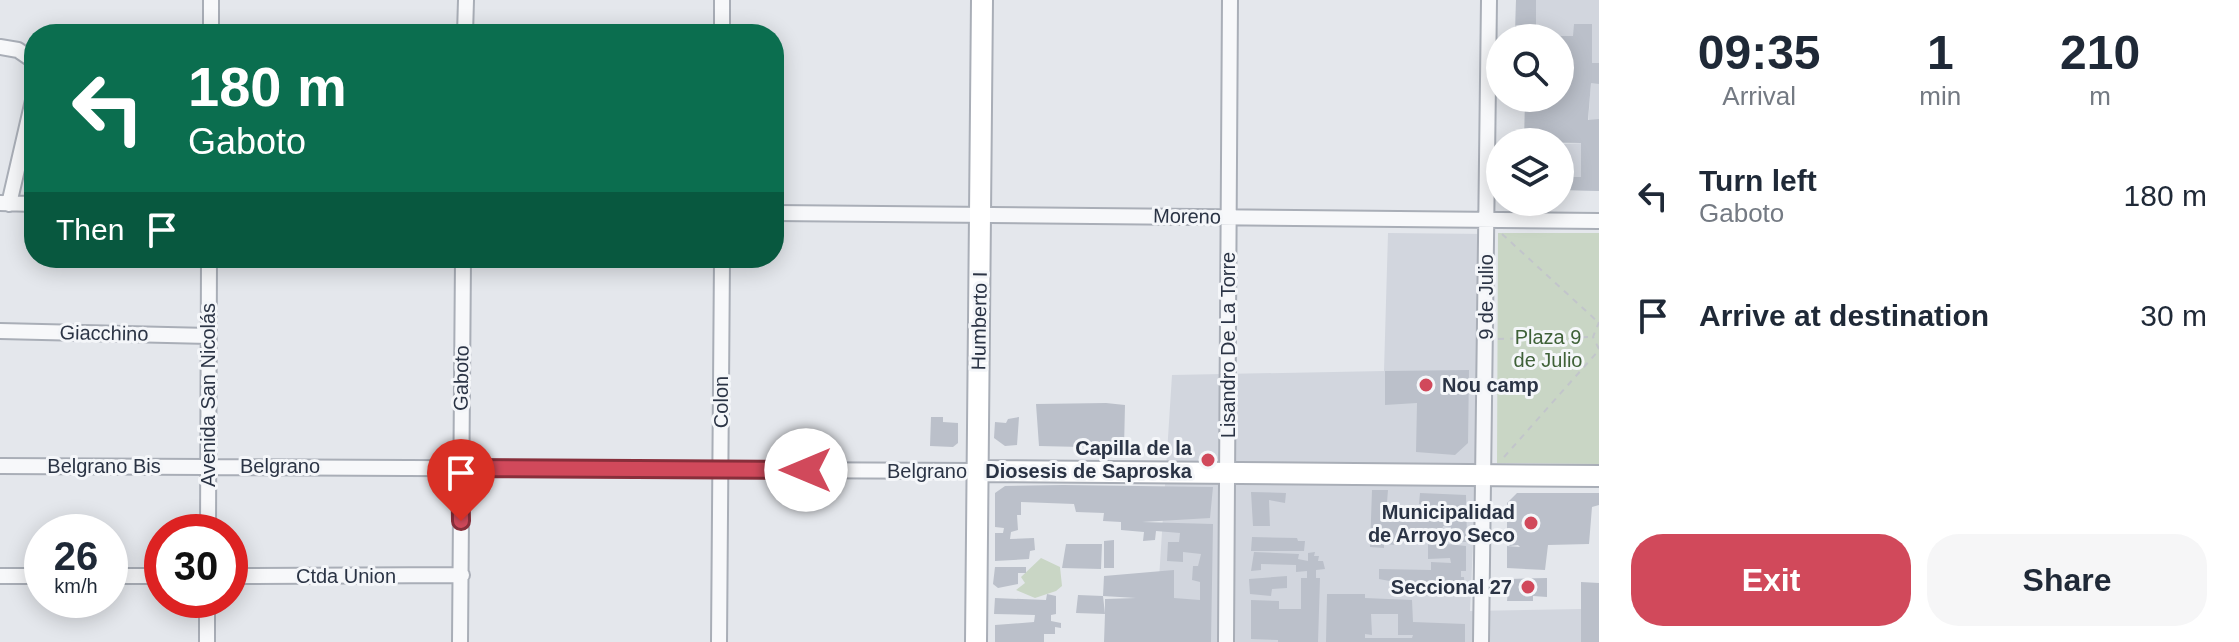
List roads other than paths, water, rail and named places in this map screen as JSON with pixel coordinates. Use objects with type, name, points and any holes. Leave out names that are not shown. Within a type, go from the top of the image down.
[{"type":"main road","name":"Humberto I","points":[[976,642],[982,0]]},
{"type":"main road","name":"Belgrano","points":[[977,471],[1599,476]]},
{"type":"street","points":[[211,0],[211,24]]},
{"type":"street","points":[[465,24],[466,0]]},
{"type":"street","points":[[722,0],[722,24]]},
{"type":"street","name":"Lisandro De La Torre","points":[[1226,642],[1230,0]]},
{"type":"street","name":"9 de Julio","points":[[1481,642],[1489,0]]},
{"type":"street","points":[[0,47],[24,54]]},
{"type":"street","points":[[4,204],[24,132]]},
{"type":"street","name":"Moreno","points":[[784,213],[1599,221]]},
{"type":"street","name":"Avenida San Nicolás","points":[[208,514],[209,268]]},
{"type":"street","name":"Gaboto","points":[[460,642],[463,268]]},
{"type":"street","name":"Colon","points":[[719,642],[722,268]]},
{"type":"street","name":"Giacchino","points":[[0,331],[209,336]]},
{"type":"street","name":"Belgrano","points":[[208,465],[977,471]]},
{"type":"street","name":"Belgrano Bis","points":[[0,466],[208,465]]},
{"type":"street","name":"Ctda Union","points":[[248,576],[462,575]]},
{"type":"street","points":[[0,576],[24,576]]},
{"type":"street","points":[[207,618],[207,642]]},
{"type":"place","name":"Nou camp","points":[[1426,385]]},
{"type":"place","name":"Capilla de la Diosesis de Saproska","points":[[1208,460]]},
{"type":"place","name":"Municipalidad de Arroyo Seco","points":[[1531,523]]},
{"type":"place","name":"Seccional 27","points":[[1528,587]]},
{"type":"park label","name":"Plaza 9 de Julio","points":[[1548,348]]}]
